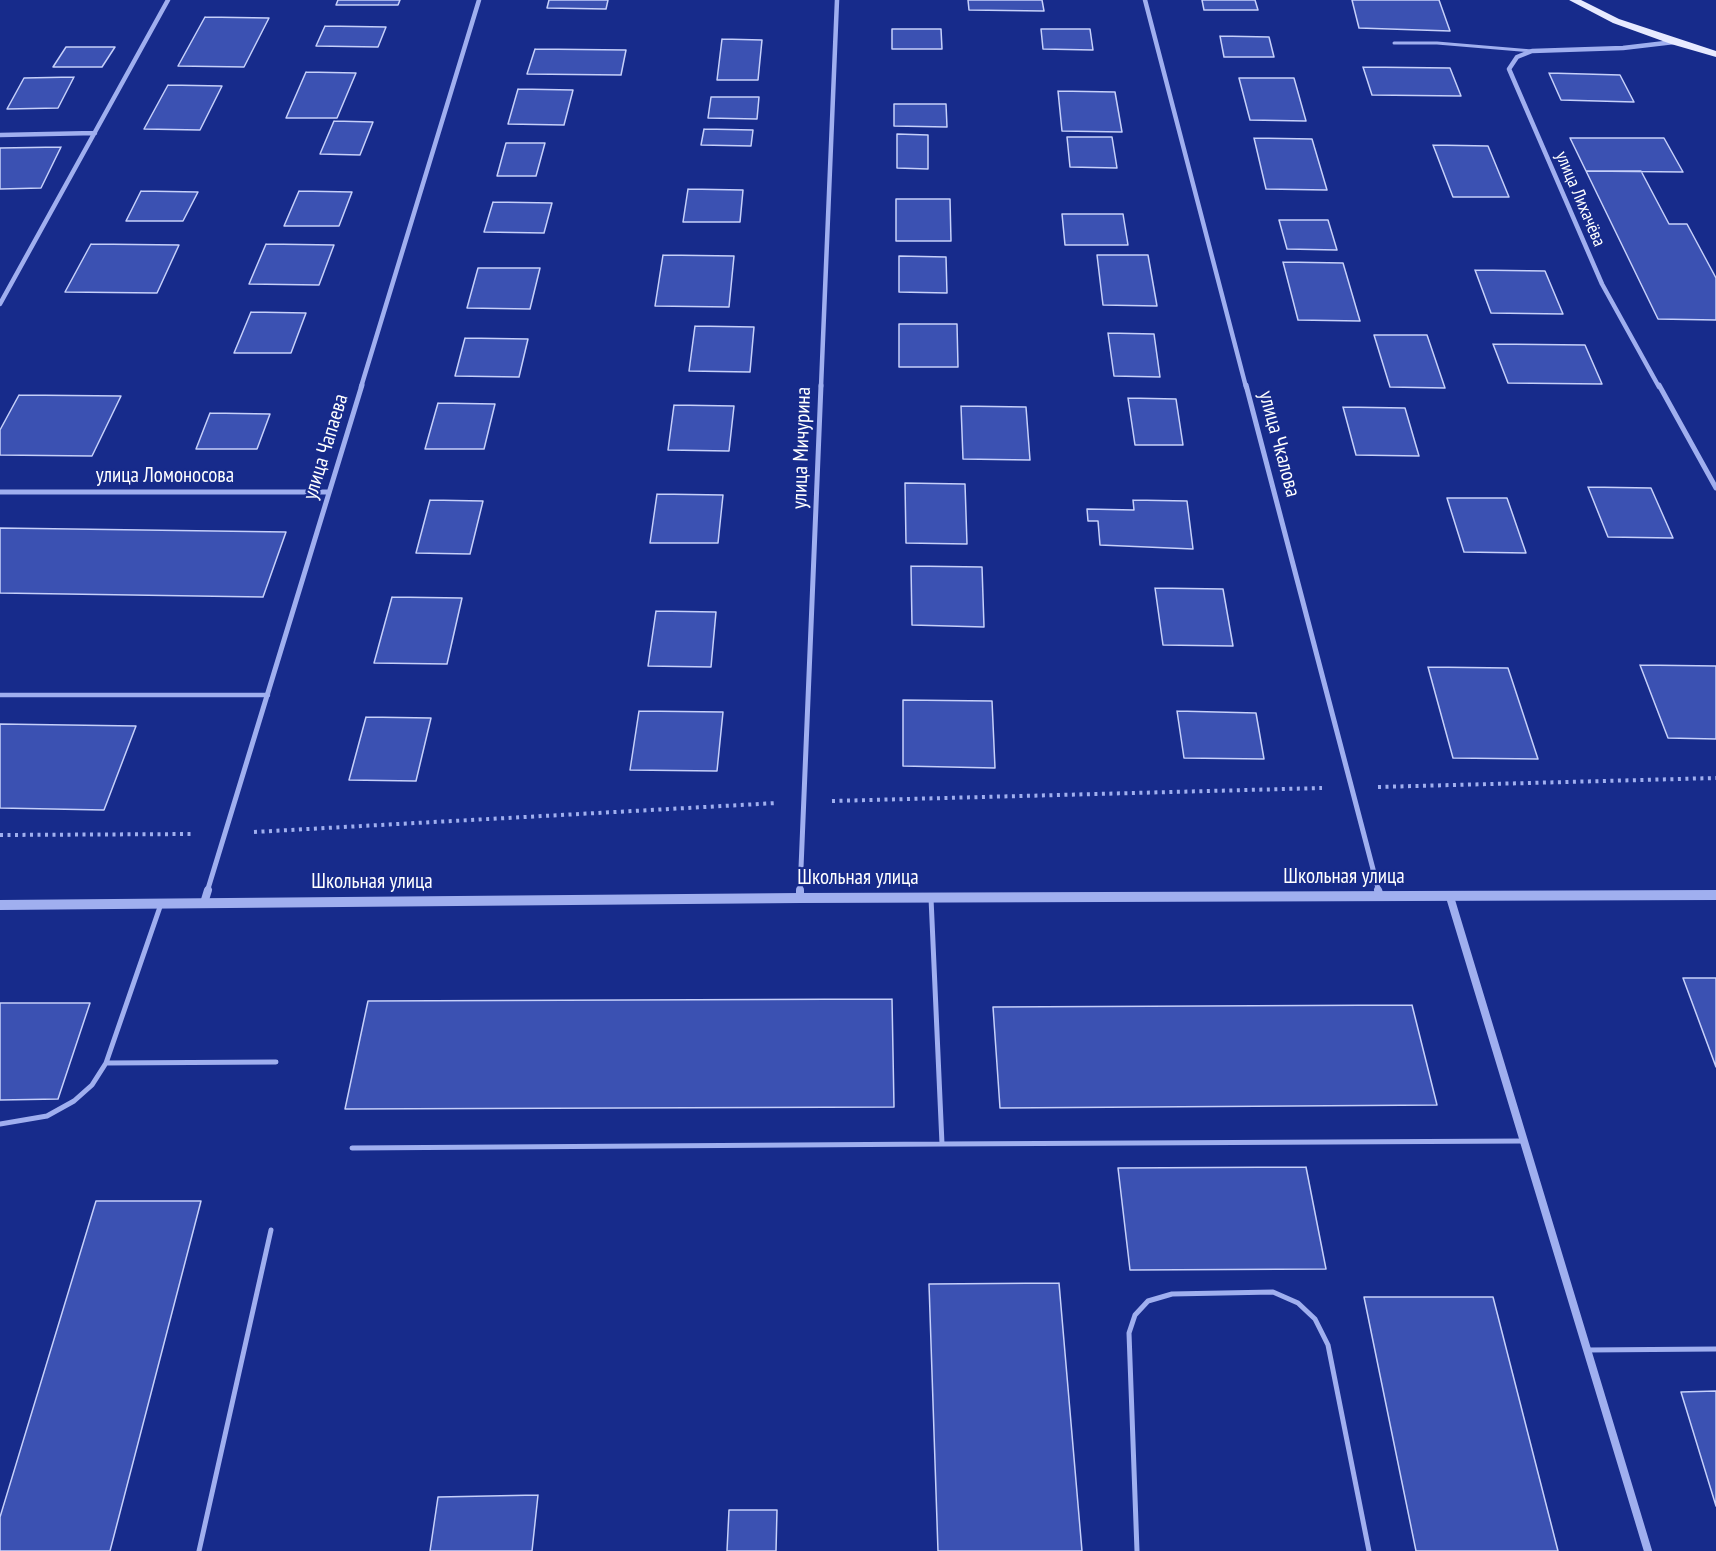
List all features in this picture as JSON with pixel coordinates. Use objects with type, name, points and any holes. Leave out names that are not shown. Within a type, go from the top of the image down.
[{"type":"main road","points":[[1574,0],[1616,21],[1716,54]]},
{"type":"street","points":[[0,304],[168,0]]},
{"type":"street","name":"улица Чапаева","points":[[204,903],[479,0]]},
{"type":"street","name":"улица Мичурина","points":[[800,898],[837,0]]},
{"type":"street","name":"улица Чкалова","points":[[1145,0],[1380,896]]},
{"type":"street","points":[[1532,51],[1623,48],[1674,42]]},
{"type":"street","name":"улица Лихачёва","points":[[1532,51],[1517,57],[1509,69],[1602,284],[1716,488]]},
{"type":"street","points":[[0,135],[94,133]]},
{"type":"street","name":"улица Ломоносова","points":[[0,492],[330,492]]},
{"type":"street","name":"Школьная улица","points":[[0,905],[800,898],[1716,895]]},
{"type":"street","points":[[1450,897],[1648,1551]]},
{"type":"lane","points":[[1394,44],[1473,45],[1532,51]]},
{"type":"lane","points":[[0,695],[268,695]]},
{"type":"lane","points":[[932,898],[942,1144]]},
{"type":"lane","points":[[0,1124],[47,1116],[74,1101],[92,1084],[106,1064],[161,903]]},
{"type":"lane","points":[[106,1064],[276,1062]]},
{"type":"lane","points":[[352,1148],[1524,1141]]},
{"type":"lane","points":[[199,1551],[271,1230]]},
{"type":"lane","points":[[1137,1551],[1129,1333],[1135,1315],[1148,1301],[1172,1294],[1273,1292],[1299,1303],[1315,1319],[1328,1345],[1369,1551]]},
{"type":"lane","points":[[1588,1350],[1716,1349]]},
{"type":"path","points":[[0,835],[225,834],[804,801],[1716,778]]},
{"type":"building","points":[[338,0],[400,0],[398,5],[336,5]]},
{"type":"building","points":[[549,0],[608,0],[606,9],[547,8]]},
{"type":"building","points":[[968,0],[1042,0],[1044,11],[969,10]]},
{"type":"building","points":[[1202,0],[1255,0],[1258,10],[1204,10]]},
{"type":"building","points":[[1352,0],[1439,0],[1450,31],[1359,28]]},
{"type":"building","points":[[205,17],[269,18],[244,67],[178,66]]},
{"type":"building","points":[[325,26],[386,27],[378,47],[316,46]]},
{"type":"building","points":[[892,29],[941,29],[942,49],[892,49]]},
{"type":"building","points":[[1041,29],[1090,29],[1093,50],[1043,49]]},
{"type":"building","points":[[1220,36],[1269,37],[1274,57],[1224,57]]},
{"type":"building","points":[[722,39],[762,40],[758,80],[717,80]]},
{"type":"building","points":[[66,47],[115,47],[102,67],[53,67]]},
{"type":"building","points":[[535,49],[626,50],[621,75],[527,74]]},
{"type":"building","points":[[1363,67],[1450,68],[1461,96],[1372,95]]},
{"type":"building","points":[[306,72],[356,73],[337,118],[286,118]]},
{"type":"building","points":[[1549,73],[1620,75],[1634,102],[1561,100]]},
{"type":"building","points":[[74,77],[58,108],[7,109],[24,78]]},
{"type":"building","points":[[1239,78],[1294,78],[1306,121],[1250,120]]},
{"type":"building","points":[[168,85],[222,86],[200,130],[144,129]]},
{"type":"building","points":[[518,89],[573,90],[564,125],[508,124]]},
{"type":"building","points":[[1058,91],[1115,92],[1122,132],[1062,131]]},
{"type":"building","points":[[711,97],[759,97],[757,119],[708,118]]},
{"type":"building","points":[[894,104],[946,104],[947,127],[894,126]]},
{"type":"building","points":[[334,121],[373,122],[360,155],[320,154]]},
{"type":"building","points":[[704,129],[753,130],[751,146],[701,145]]},
{"type":"building","points":[[897,134],[928,135],[928,169],[897,168]]},
{"type":"building","points":[[1067,137],[1112,137],[1117,168],[1070,167]]},
{"type":"building","points":[[1254,138],[1312,139],[1327,190],[1266,189]]},
{"type":"building","points":[[1570,138],[1664,138],[1683,172],[1586,171]]},
{"type":"building","points":[[506,143],[545,143],[536,176],[497,176]]},
{"type":"building","points":[[1433,145],[1488,146],[1509,197],[1453,197]]},
{"type":"building","points":[[61,147],[41,188],[0,189],[0,148]]},
{"type":"building","points":[[1586,171],[1641,171],[1669,224],[1687,224],[1716,278],[1716,320],[1658,319]]},
{"type":"building","points":[[688,189],[743,190],[740,222],[683,222]]},
{"type":"building","points":[[141,191],[198,192],[183,221],[126,221]]},
{"type":"building","points":[[299,191],[352,192],[339,226],[284,226]]},
{"type":"building","points":[[896,199],[950,199],[951,241],[896,241]]},
{"type":"building","points":[[493,202],[552,203],[544,233],[484,232]]},
{"type":"building","points":[[1062,214],[1123,214],[1128,245],[1065,245]]},
{"type":"building","points":[[1279,220],[1328,220],[1337,250],[1287,249]]},
{"type":"building","points":[[91,244],[179,245],[157,293],[65,292]]},
{"type":"building","points":[[266,244],[334,245],[319,285],[249,284]]},
{"type":"building","points":[[663,255],[734,256],[729,307],[655,306]]},
{"type":"building","points":[[1097,255],[1148,255],[1157,306],[1103,305]]},
{"type":"building","points":[[899,256],[946,257],[947,293],[899,292]]},
{"type":"building","points":[[1283,262],[1343,263],[1360,321],[1298,320]]},
{"type":"building","points":[[478,268],[540,268],[530,309],[467,308]]},
{"type":"building","points":[[1475,270],[1545,271],[1563,314],[1491,313]]},
{"type":"building","points":[[251,312],[306,313],[291,353],[234,353]]},
{"type":"building","points":[[899,324],[957,324],[958,367],[899,367]]},
{"type":"building","points":[[695,326],[754,327],[750,372],[689,371]]},
{"type":"building","points":[[1108,333],[1154,334],[1160,377],[1114,376]]},
{"type":"building","points":[[1374,335],[1427,335],[1445,388],[1390,387]]},
{"type":"building","points":[[465,338],[528,339],[519,377],[455,376]]},
{"type":"building","points":[[1493,344],[1585,345],[1602,384],[1508,383]]},
{"type":"building","points":[[19,395],[121,396],[92,456],[0,455],[0,430]]},
{"type":"building","points":[[1128,398],[1176,399],[1183,445],[1135,445]]},
{"type":"building","points":[[438,403],[495,404],[484,449],[425,449]]},
{"type":"building","points":[[674,405],[734,406],[729,451],[668,450]]},
{"type":"building","points":[[961,406],[1026,407],[1030,460],[963,459]]},
{"type":"building","points":[[1343,407],[1405,408],[1419,456],[1356,455]]},
{"type":"building","points":[[210,413],[270,414],[257,449],[196,449]]},
{"type":"building","points":[[905,483],[965,484],[967,544],[906,543]]},
{"type":"building","points":[[1588,487],[1651,488],[1673,538],[1608,537]]},
{"type":"building","points":[[657,494],[723,495],[718,543],[650,543]]},
{"type":"building","points":[[1447,498],[1507,498],[1526,553],[1464,552]]},
{"type":"building","points":[[430,500],[483,501],[470,554],[416,553]]},
{"type":"building","points":[[1133,500],[1187,501],[1193,549],[1100,545],[1098,521],[1088,521],[1087,509],[1134,510]]},
{"type":"building","points":[[0,528],[286,532],[263,597],[0,593]]},
{"type":"building","points":[[911,566],[982,567],[984,627],[912,625]]},
{"type":"building","points":[[1155,588],[1223,589],[1233,646],[1163,645]]},
{"type":"building","points":[[392,597],[462,598],[447,664],[374,663]]},
{"type":"building","points":[[656,611],[716,612],[711,667],[648,666]]},
{"type":"building","points":[[1640,665],[1716,666],[1716,739],[1668,738]]},
{"type":"building","points":[[1428,667],[1508,668],[1538,759],[1453,758]]},
{"type":"building","points":[[903,700],[992,701],[995,768],[903,766]]},
{"type":"building","points":[[639,711],[723,712],[717,771],[630,770]]},
{"type":"building","points":[[1177,711],[1256,713],[1264,759],[1184,758]]},
{"type":"building","points":[[366,717],[431,718],[416,781],[349,780]]},
{"type":"building","points":[[0,724],[136,726],[104,810],[0,808]]},
{"type":"building","points":[[1683,978],[1716,978],[1716,1067]]},
{"type":"building","points":[[892,999],[894,1107],[345,1109],[368,1001]]},
{"type":"building","points":[[0,1003],[90,1003],[58,1099],[0,1100]]},
{"type":"building","points":[[1412,1005],[1437,1105],[1000,1108],[993,1007]]},
{"type":"building","points":[[1306,1167],[1326,1269],[1130,1270],[1118,1168]]},
{"type":"building","points":[[96,1201],[201,1201],[110,1551],[0,1551],[0,1517]]},
{"type":"building","points":[[1059,1283],[1082,1551],[938,1551],[929,1284]]},
{"type":"building","points":[[1364,1297],[1493,1297],[1558,1551],[1416,1551]]},
{"type":"building","points":[[1716,1391],[1716,1506],[1681,1392]]},
{"type":"building","points":[[538,1495],[532,1551],[430,1551],[438,1497]]},
{"type":"building","points":[[729,1510],[777,1510],[776,1551],[727,1551]]}]
